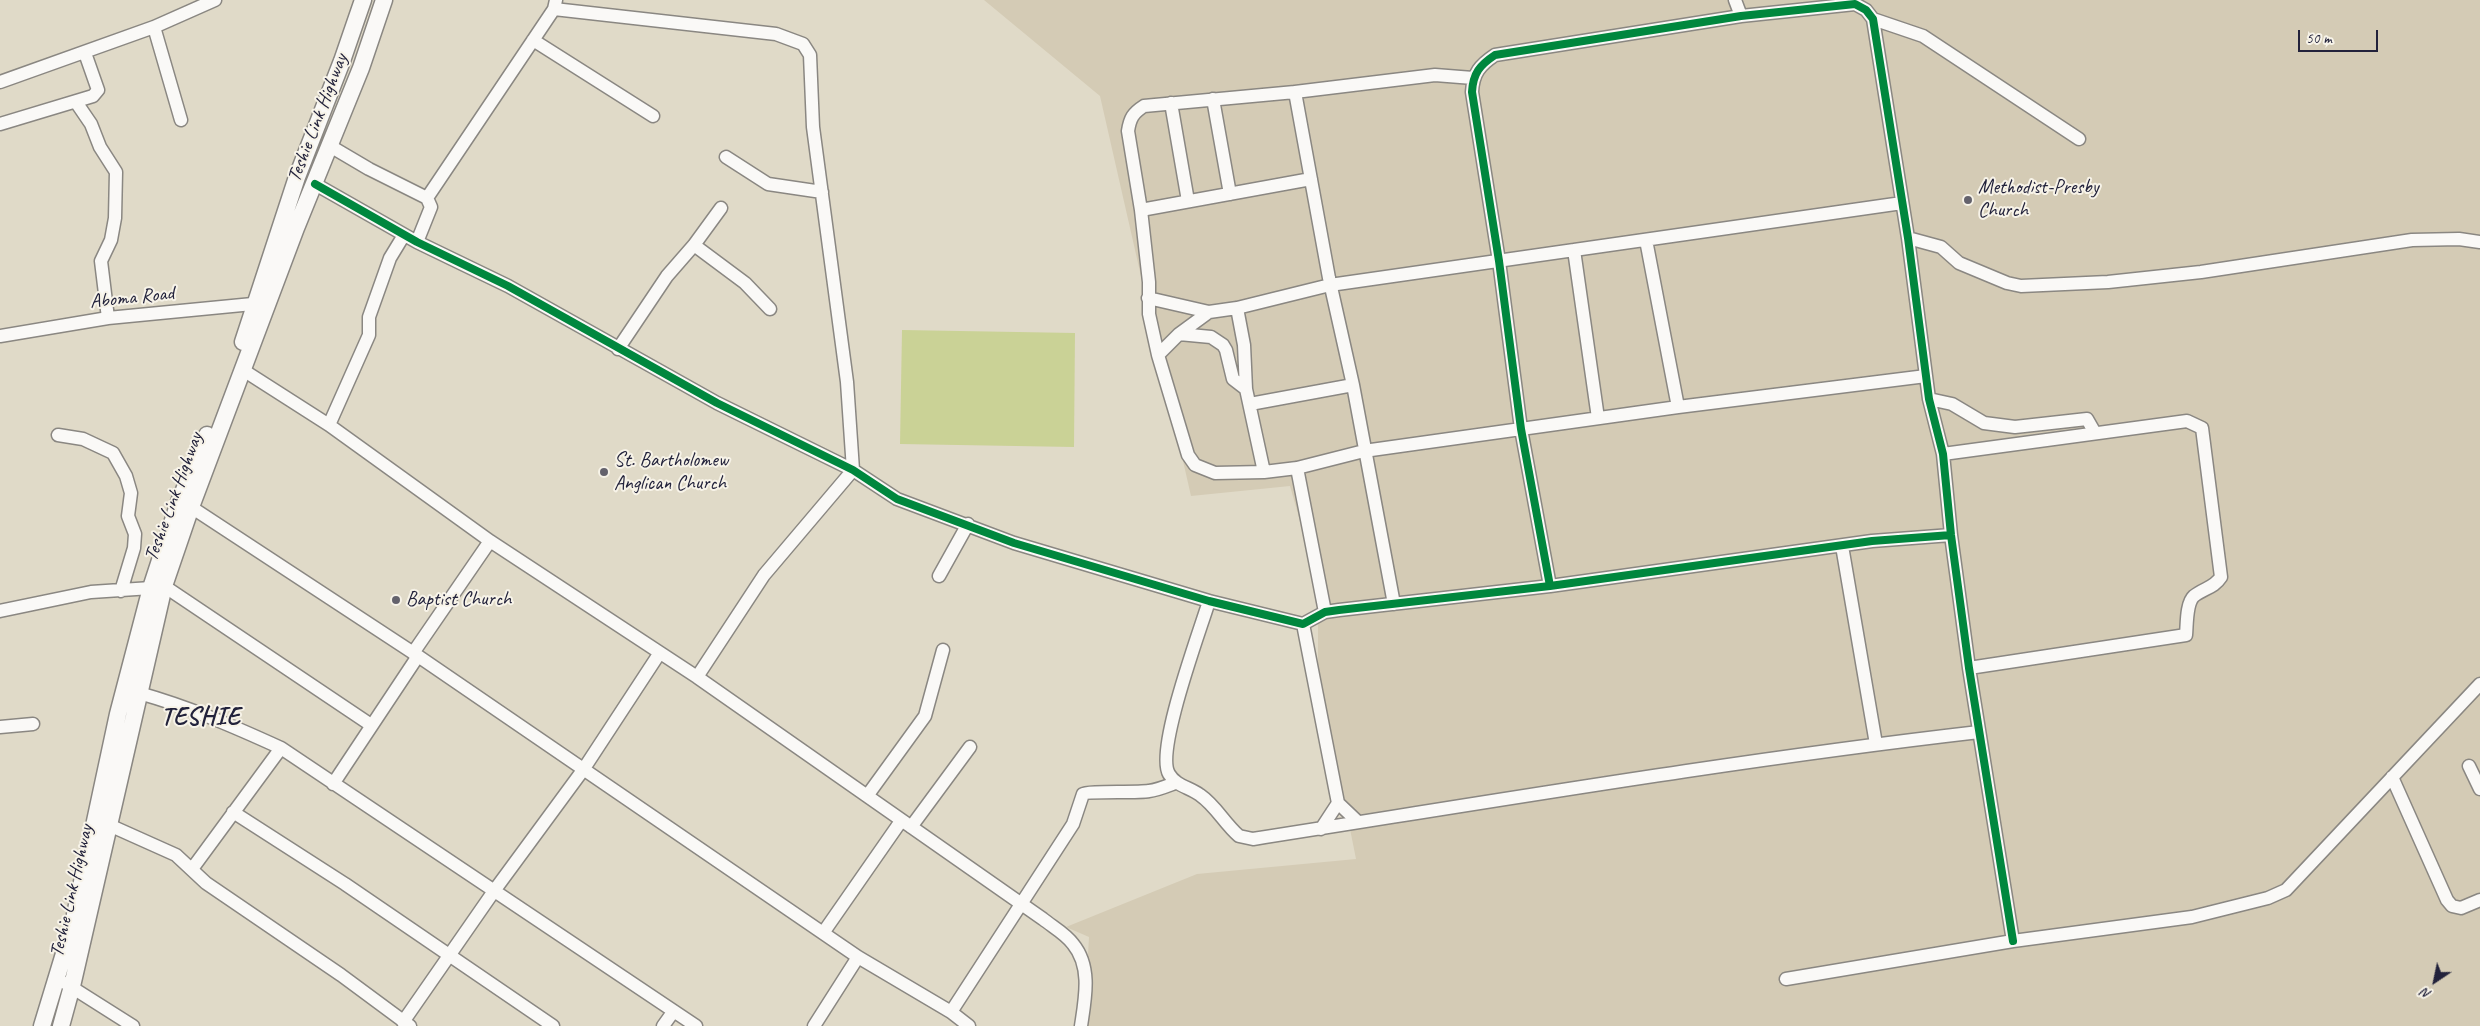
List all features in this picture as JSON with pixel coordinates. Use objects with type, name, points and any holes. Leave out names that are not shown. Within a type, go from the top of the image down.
[{"type":"main road","name":"Teshie Link Highway","points":[[61,1026],[72,986],[139,693],[158,587],[191,507],[243,370],[297,177],[342,61],[363,0]]},
{"type":"main road","name":"Teshie Link Highway","points":[[42,1026],[74,924],[118,714],[158,587],[179,502],[234,366],[315,184],[384,0]]},
{"type":"street","points":[[0,82],[154,27],[215,0]]},
{"type":"street","points":[[1735,0],[1741,16]]},
{"type":"street","points":[[1550,586],[1521,429],[1499,261],[1472,92],[1473,78],[1481,65],[1495,55],[1741,16],[1855,4],[1866,10],[1873,18],[1923,36],[2078,139]]},
{"type":"street","points":[[427,198],[555,5],[776,34],[803,44],[810,55],[813,127],[847,382],[853,470],[764,575],[697,678]]},
{"type":"street","points":[[1873,18],[1908,238],[1929,399],[1943,454],[1950,535],[1969,668],[2013,941]]},
{"type":"street","points":[[154,27],[181,120]]},
{"type":"street","points":[[533,40],[653,116]]},
{"type":"street","points":[[0,124],[93,96],[98,90],[85,53]]},
{"type":"street","points":[[1473,78],[1435,75],[1295,92],[1144,106],[1130,118],[1128,131],[1141,210],[1149,282],[1149,314],[1158,355],[1188,455],[1195,465],[1214,473],[1264,472],[1297,468],[1364,451],[1678,407],[1926,376]]},
{"type":"street","points":[[1295,92],[1330,285],[1353,386],[1394,604]]},
{"type":"street","points":[[1213,100],[1230,194]]},
{"type":"street","points":[[76,102],[91,124],[100,147],[116,172],[111,240],[102,255],[101,261],[108,318]]},
{"type":"street","points":[[1171,103],[1188,201]]},
{"type":"street","points":[[330,146],[369,169],[427,198],[431,207],[417,242]]},
{"type":"street","points":[[726,157],[768,184],[822,192]]},
{"type":"street","points":[[1141,210],[1311,179]]},
{"type":"street","points":[[315,184],[417,242],[508,286],[718,403],[853,470],[897,499],[968,524],[1014,543],[1209,601],[1303,624],[1325,612],[1550,586],[1872,541],[1950,535]]},
{"type":"street","points":[[1148,298],[1209,312],[1237,308],[1330,285],[1902,203]]},
{"type":"street","points":[[618,349],[667,276],[694,246],[721,208]]},
{"type":"street","points":[[329,425],[369,335],[369,317],[390,258],[404,234]]},
{"type":"street","points":[[1908,238],[1941,247],[1959,263],[2006,283],[2021,286],[2108,282],[2201,272],[2412,240],[2459,239],[2480,242]]},
{"type":"street","points":[[1646,240],[1678,407]]},
{"type":"street","points":[[694,246],[745,283],[770,308]]},
{"type":"street","points":[[1574,250],[1598,418]]},
{"type":"street","name":"Aboma Road","points":[[0,336],[108,318],[261,303]]},
{"type":"street","points":[[1237,308],[1244,345],[1246,389],[1264,472]]},
{"type":"street","points":[[1158,355],[1179,334],[1209,312]]},
{"type":"street","points":[[1179,334],[1210,336],[1222,345],[1226,350],[1233,379],[1246,389]]},
{"type":"street","points":[[243,370],[329,425],[490,541],[697,678],[1020,902],[1072,943],[1083,958],[1086,994],[1081,1026]]},
{"type":"street","points":[[1250,404],[1353,386]]},
{"type":"street","points":[[1929,399],[1952,404],[1984,423],[2015,427],[2087,418],[2095,434]]},
{"type":"street","points":[[1943,454],[2187,421],[2202,428],[2221,577],[2217,584],[2194,596],[2190,602],[2186,635],[1969,668]]},
{"type":"street","points":[[58,435],[83,439],[113,453],[126,476],[131,492],[128,516],[135,534],[134,548],[121,591]]},
{"type":"street","points":[[1297,468],[1325,612]]},
{"type":"street","points":[[191,507],[416,655],[858,957],[950,1012],[969,1026]]},
{"type":"street","points":[[940,576],[968,524]]},
{"type":"street","points":[[333,784],[490,541]]},
{"type":"street","points":[[1842,546],[1876,744]]},
{"type":"street","points":[[0,611],[91,592],[158,587],[371,725]]},
{"type":"street","points":[[1209,601],[1170,726],[1165,759],[1168,773],[1175,783],[1199,794],[1215,807],[1239,836],[1253,839],[1876,744],[1979,732]]},
{"type":"street","points":[[1303,624],[1338,803],[1358,822]]},
{"type":"street","points":[[867,796],[925,716],[943,650]]},
{"type":"street","points":[[109,825],[176,855],[206,883],[341,975],[407,1024],[449,954],[583,770],[660,654]]},
{"type":"street","points":[[1786,978],[2013,941],[2192,917],[2268,898],[2286,890],[2480,684]]},
{"type":"street","points":[[139,693],[176,704],[221,721],[281,748],[696,1026]]},
{"type":"street","points":[[0,727],[32,724]]},
{"type":"street","points":[[823,933],[906,824],[970,747]]},
{"type":"street","points":[[192,869],[281,748]]},
{"type":"street","points":[[2469,766],[2480,789]]},
{"type":"street","points":[[2392,777],[2447,900],[2452,906],[2461,908],[2480,900]]},
{"type":"street","points":[[950,1012],[1020,902],[1073,824],[1083,794],[1086,792],[1112,794],[1149,791],[1175,783]]},
{"type":"street","points":[[1321,829],[1338,803]]},
{"type":"street","points":[[233,812],[449,954],[553,1026]]},
{"type":"street","points":[[814,1026],[858,957]]},
{"type":"street","points":[[56,979],[72,986],[132,1026]]},
{"type":"street","points":[[663,1026],[673,1012]]},
{"type":"shaded area","points":[[984,0],[2480,0],[2480,1026],[1084,1026],[1089,937],[1066,927],[1197,874],[1356,859],[1318,669],[1318,584],[1290,486],[1191,496],[1100,96]]},
{"type":"green space","points":[[902,330],[1075,333],[1074,447],[900,444]]},
{"type":"cycle path","points":[[1550,586],[1521,429],[1499,261],[1472,92],[1478,70],[1495,55],[1741,16],[1855,4],[1866,10],[1873,19],[1908,238],[1929,399],[1943,454],[1951,535],[1969,668],[2013,941]]},
{"type":"cycle path","points":[[315,184],[417,242],[508,286],[717,403],[853,470],[897,499],[1014,543],[1209,601],[1303,624],[1325,612],[1339,610],[1550,586],[1872,541],[1951,535]]},
{"type":"place","name":"Methodist-Presby Church","points":[[1968,200]]},
{"type":"place","name":"St. Bartholomew Anglican Church","points":[[604,472]]},
{"type":"place","name":"Baptist Church","points":[[396,600]]},
{"type":"district","name":"TESHIE","points":[[201,717]]}]
